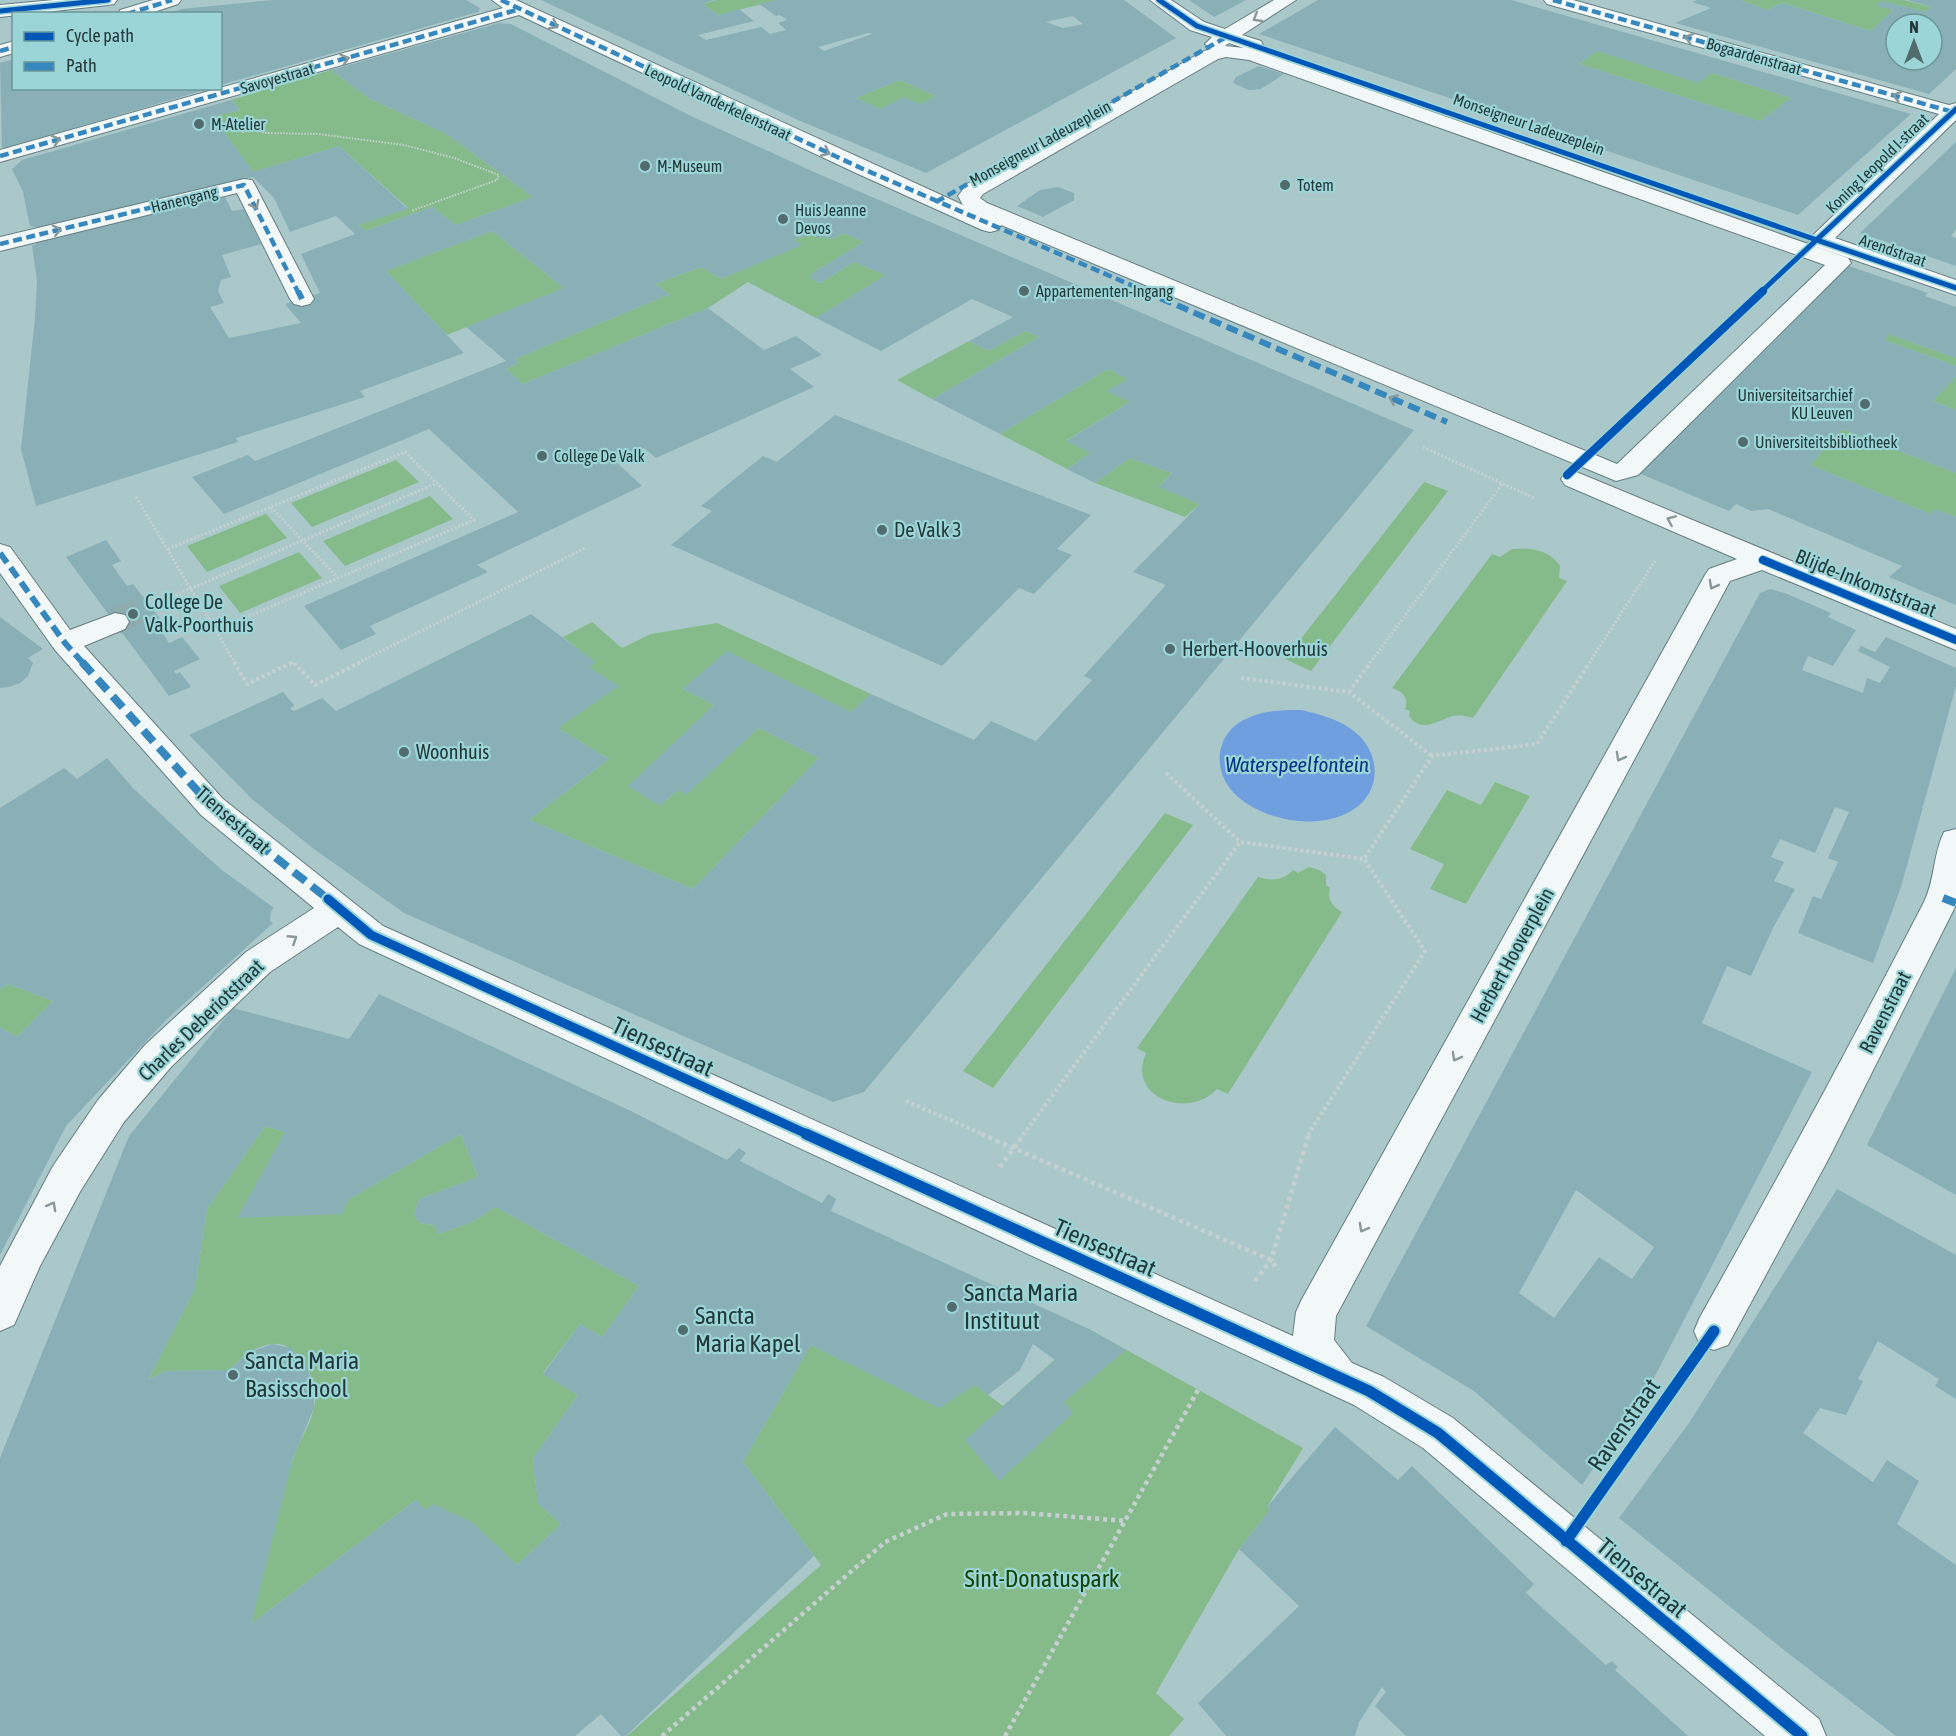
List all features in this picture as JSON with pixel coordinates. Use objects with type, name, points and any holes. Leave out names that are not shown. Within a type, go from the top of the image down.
[{"type":"street","points":[[0,11],[108,0]]},
{"type":"street","points":[[133,12],[172,0]]},
{"type":"street","name":"Leopold Vanderkelenstraat","points":[[501,0],[936,202]]},
{"type":"street","points":[[1159,0],[1197,26],[1228,36],[1287,0]]},
{"type":"street","name":"Bogaardenstraat","points":[[1553,0],[1955,112]]},
{"type":"street","name":"Savoyestraat","points":[[0,156],[520,9]]},
{"type":"street","name":"Monseigneur Ladeuzeplein","points":[[936,202],[1228,36],[1820,240]]},
{"type":"street","name":"Monseigneur Ladeuzeplein","points":[[1233,51],[1253,55],[1840,263],[1629,469],[1616,474],[979,208],[969,196],[975,189],[1211,55],[1233,51]]},
{"type":"street","name":"Koning Leopold I-straat","points":[[1820,240],[1955,112]]},
{"type":"street","name":"Hanengang","points":[[0,244],[244,185],[302,299]]},
{"type":"street","name":"Monseigneur Ladeuzeplein","points":[[936,202],[1567,476]]},
{"type":"street","name":"Arendstraat","points":[[1820,240],[1956,288]]},
{"type":"street","name":"Blijde-Inkomststraat","points":[[1567,476],[1956,640]]},
{"type":"street","name":"Tiensestraat","points":[[0,553],[64,643],[212,807],[371,935],[1369,1391],[1438,1433],[1802,1736]]},
{"type":"street","name":"Herbert Hooverplein","points":[[1337,1375],[1316,1353],[1312,1329],[1316,1312],[1719,575],[1763,560]]},
{"type":"street","points":[[64,643],[115,622]]},
{"type":"street","name":"Ravenstraat","points":[[1714,1331],[1949,900],[1956,841]]},
{"type":"street","name":"Charles Deberiotstraat","points":[[0,1312],[24,1257],[67,1178],[111,1111],[150,1065],[258,962],[334,904]]},
{"type":"path","points":[[256,122],[256,129]]},
{"type":"path","points":[[242,132],[256,129],[265,133],[329,135],[404,145],[454,158],[499,175],[497,180],[411,211]]},
{"type":"path","points":[[168,549],[405,452],[474,520],[216,630]]},
{"type":"path","points":[[151,605],[437,483]]},
{"type":"path","points":[[1349,692],[1503,483]]},
{"type":"path","points":[[136,496],[247,684],[292,662],[315,685],[585,548]]},
{"type":"path","points":[[271,507],[338,578]]},
{"type":"path","points":[[1241,678],[1349,692],[1432,756],[1537,744],[1659,556]]},
{"type":"path","points":[[1364,859],[1432,756]]},
{"type":"path","points":[[1166,772],[1240,842],[1364,859],[1425,951],[1308,1136],[1271,1260]]},
{"type":"path","points":[[996,1172],[1240,842]]},
{"type":"path","points":[[906,1101],[1271,1260],[1293,1291],[1322,1304]]},
{"type":"path","points":[[1005,1736],[1198,1390]]},
{"type":"path","points":[[662,1736],[885,1542],[947,1514],[1024,1513],[1126,1521]]},
{"type":"green space","points":[[716,0],[778,0],[718,15],[703,4]]},
{"type":"green space","points":[[1741,0],[1904,0],[1931,7],[1925,12],[1882,1],[1877,6],[1893,10],[1884,12],[1884,19],[1871,31],[1783,3],[1767,10]]},
{"type":"green space","points":[[1597,51],[1698,82],[1712,73],[1791,98],[1760,121],[1579,64]]},
{"type":"green space","points":[[331,70],[370,99],[445,133],[533,197],[456,225],[432,207],[365,231],[358,225],[408,208],[339,146],[253,172],[213,117],[240,110],[231,100]]},
{"type":"green space","points":[[900,80],[936,96],[921,104],[880,109],[856,98]]},
{"type":"green space","points":[[492,231],[564,288],[447,335],[386,271]]},
{"type":"green space","points":[[844,233],[864,242],[816,271],[812,274],[812,279],[820,283],[854,262],[886,275],[816,318],[748,282],[708,308],[523,384],[506,369],[519,363],[515,359],[670,294],[655,284],[701,267],[721,279],[801,245],[793,240],[811,234],[832,239]]},
{"type":"green space","points":[[1026,331],[1039,337],[932,399],[897,380],[969,341],[988,351]]},
{"type":"green space","points":[[1889,334],[1956,358],[1956,366],[1884,340]]},
{"type":"green space","points":[[1108,369],[1128,379],[1130,402],[1067,440],[1091,453],[1067,469],[1000,434]]},
{"type":"green space","points":[[1956,376],[1956,410],[1933,401]]},
{"type":"green space","points":[[1842,429],[1956,473],[1956,517],[1935,509],[1931,514],[1810,465]]},
{"type":"green space","points":[[1130,458],[1172,473],[1159,486],[1200,504],[1185,517],[1095,483]]},
{"type":"green space","points":[[396,460],[419,482],[312,527],[291,503]]},
{"type":"green space","points":[[1424,482],[1448,491],[1311,671],[1285,659]]},
{"type":"green space","points":[[430,496],[453,519],[345,566],[323,541]]},
{"type":"green space","points":[[266,514],[287,538],[207,572],[187,546]]},
{"type":"green space","points":[[1512,549],[1532,549],[1551,556],[1560,566],[1559,578],[1567,581],[1473,718],[1456,715],[1436,723],[1419,724],[1409,716],[1410,711],[1405,709],[1404,695],[1392,688],[1492,554],[1500,557]]},
{"type":"green space","points":[[299,552],[322,578],[240,613],[219,586]]},
{"type":"green space","points":[[592,622],[622,648],[651,634],[717,623],[871,694],[851,712],[727,652],[683,689],[714,705],[629,786],[660,806],[678,790],[686,794],[759,728],[819,758],[693,889],[529,820],[609,759],[558,728],[589,667],[595,662],[563,637]]},
{"type":"green space","points":[[1495,782],[1530,796],[1466,904],[1430,889],[1444,864],[1410,849],[1447,790],[1481,805]]},
{"type":"green space","points":[[1165,813],[1193,825],[993,1088],[963,1071]]},
{"type":"green space","points":[[1309,867],[1326,875],[1326,885],[1330,888],[1331,902],[1342,912],[1228,1094],[1217,1089],[1205,1098],[1191,1103],[1163,1100],[1152,1092],[1145,1082],[1142,1069],[1146,1053],[1137,1048],[1258,877],[1277,879],[1293,870],[1298,873]]},
{"type":"green space","points":[[8,984],[53,1001],[17,1037],[0,1027],[0,989]]},
{"type":"green space","points":[[265,1126],[285,1132],[348,1200],[461,1134],[478,1177],[419,1199],[414,1215],[420,1223],[434,1225],[439,1234],[472,1222],[496,1207],[639,1286],[602,1337],[580,1324],[543,1373],[578,1395],[533,1458],[538,1503],[561,1524],[517,1565],[425,1510],[416,1500],[251,1624],[287,1479],[314,1408],[314,1387],[311,1376],[300,1356],[292,1349],[272,1344],[254,1350],[229,1370],[165,1371],[148,1380],[195,1289],[207,1209]]},
{"type":"green space","name":"Sint-Donatuspark","points":[[1089,1329],[1303,1448],[1267,1507],[1270,1510],[1239,1549],[1156,1693],[1184,1719],[1169,1736],[627,1736],[821,1565],[743,1462],[811,1345],[938,1407],[975,1385],[1003,1406]]},
{"type":"water","name":"Waterspeelfontein","points":[[1301,710],[1348,727],[1366,744],[1371,754],[1374,766],[1372,788],[1357,807],[1344,815],[1312,821],[1296,821],[1263,812],[1237,796],[1223,776],[1220,754],[1228,733],[1237,724],[1261,713]]},
{"type":"building","points":[[273,0],[466,0],[480,8],[478,12],[222,84],[222,12],[172,12],[181,9]]},
{"type":"building","points":[[541,0],[714,0],[703,4],[718,15],[739,9],[754,21],[698,35],[706,40],[761,27],[770,34],[786,30],[778,23],[787,20],[780,15],[776,16],[759,4],[778,0],[1124,0],[1176,38],[926,173],[798,120]],"holes":[[[1073,16],[1083,24],[1063,28],[1046,22]],[[868,33],[872,34],[824,51],[818,47]],[[900,80],[936,96],[921,104],[904,97],[880,109],[856,98]]]},
{"type":"building","points":[[1189,0],[1246,0],[1214,17]]},
{"type":"building","points":[[1318,0],[1511,0],[1911,114],[1798,215],[1259,34]],"holes":[[[1597,51],[1698,83],[1712,73],[1791,98],[1760,121],[1579,64]]]},
{"type":"building","points":[[1741,0],[1767,10],[1783,3],[1871,31],[1884,19],[1884,72],[1944,72],[1944,12],[1925,12],[1931,7],[1907,0],[1956,0],[1956,69],[1929,94],[1675,23],[1711,8],[1692,2]]},
{"type":"building","points":[[1882,1],[1925,12],[1891,12],[1893,10],[1876,6]]},
{"type":"building","points":[[499,23],[511,24],[693,117],[814,172],[1414,430],[864,1092],[833,1102],[404,913],[314,849],[253,800],[189,735],[283,692],[294,705],[290,709],[294,711],[322,698],[336,711],[531,614],[596,662],[589,667],[619,686],[558,728],[609,759],[529,820],[693,889],[819,758],[759,728],[686,795],[678,790],[660,806],[628,786],[714,705],[683,689],[727,651],[851,712],[871,694],[974,740],[991,721],[1044,745],[1036,741],[1092,680],[1084,676],[1166,585],[1133,572],[1200,504],[1158,487],[1172,473],[1130,458],[1095,483],[1067,469],[1091,453],[1066,441],[1130,402],[1107,391],[1128,379],[1108,369],[1000,434],[932,399],[1039,337],[1026,331],[988,351],[969,341],[1013,317],[972,299],[881,351],[816,318],[886,275],[854,262],[820,283],[812,279],[812,274],[816,271],[864,242],[844,233],[832,239],[819,238],[811,234],[793,240],[802,245],[721,279],[701,267],[655,284],[670,294],[515,359],[519,363],[506,369],[523,384],[708,308],[764,350],[796,336],[822,355],[790,369],[814,387],[656,458],[644,448],[615,461],[642,486],[477,565],[488,572],[370,626],[376,634],[341,650],[304,606],[518,512],[429,429],[224,514],[192,477],[248,455],[255,461],[506,361],[466,327],[564,288],[492,231],[386,271],[464,353],[360,391],[365,397],[236,438],[238,442],[36,506],[21,449],[35,318],[37,281],[32,246],[41,240],[224,195],[232,211],[244,209],[261,244],[222,255],[231,277],[221,280],[218,291],[224,303],[210,307],[229,338],[301,323],[285,304],[320,293],[301,254],[355,234],[336,216],[290,232],[274,198],[253,177],[42,228],[30,226],[23,192],[12,169],[22,160],[231,100],[240,110],[213,117],[253,172],[339,146],[408,209],[358,225],[365,231],[432,207],[456,225],[533,197],[445,133],[370,99],[331,70]]},
{"type":"building","points":[[12,60],[12,90],[205,90],[2,149],[0,63]]},
{"type":"building","points":[[1259,66],[1284,74],[1261,89],[1249,90],[1233,82],[1236,77]]},
{"type":"building","points":[[1956,142],[1956,229],[1951,236],[1956,238],[1956,266],[1860,233]]},
{"type":"building","points":[[1058,187],[1074,193],[1074,200],[1043,217],[1017,206],[1040,190]]},
{"type":"building","name":"Universiteitsbibliotheek","points":[[1840,263],[1928,293],[1925,296],[1956,307],[1956,358],[1889,334],[1884,340],[1956,366],[1956,376],[1933,401],[1956,410],[1956,473],[1842,429],[1810,465],[1931,514],[1935,509],[1956,517],[1956,605],[1889,577],[1902,566],[1768,509],[1751,511],[1736,504],[1729,511],[1629,469]]},
{"type":"building","name":"De Valk 3","points":[[835,415],[1091,515],[1057,549],[1072,555],[1034,594],[1019,588],[942,666],[671,545],[712,511],[701,506],[763,456],[777,462]]},
{"type":"building","name":"College De Valk-Poorthuis","points":[[106,540],[121,561],[112,565],[127,586],[133,584],[168,629],[162,632],[169,643],[182,637],[200,659],[174,671],[176,674],[180,672],[191,687],[169,696],[66,557]]},
{"type":"building","points":[[1770,589],[1785,593],[1831,613],[1828,617],[1856,630],[1833,666],[1808,656],[1802,670],[1863,693],[1867,678],[1880,683],[1890,667],[1858,651],[1861,646],[1875,652],[1886,637],[1956,668],[1956,686],[1901,887],[1873,963],[1798,933],[1813,896],[1821,899],[1838,862],[1828,858],[1849,812],[1835,807],[1815,853],[1780,839],[1771,857],[1784,862],[1774,881],[1795,889],[1773,928],[1751,976],[1727,966],[1702,1023],[1812,1072],[1655,1376],[1582,1485],[1474,1391],[1366,1326],[1760,593]],"holes":[[[1576,1190],[1654,1247],[1632,1279],[1599,1257],[1554,1318],[1519,1293]]]},
{"type":"building","points":[[0,617],[43,649],[28,658],[33,663],[28,676],[20,683],[0,688]]},
{"type":"building","points":[[107,758],[133,788],[197,848],[222,870],[274,908],[271,911],[270,921],[273,923],[166,1020],[66,1126],[0,1255],[0,1027],[17,1037],[53,1001],[8,984],[0,989],[0,808],[64,768],[77,779]]},
{"type":"building","points":[[1956,968],[1956,1195],[1867,1145]]},
{"type":"building","points":[[379,994],[631,1111],[727,1160],[739,1148],[746,1153],[740,1161],[822,1203],[828,1194],[836,1199],[831,1211],[1089,1329],[1126,1350],[1064,1402],[1073,1413],[999,1481],[965,1440],[1055,1360],[1033,1344],[1020,1370],[988,1395],[975,1385],[939,1408],[811,1345],[743,1462],[814,1556],[626,1736],[621,1736],[601,1714],[575,1736],[0,1736],[0,1458],[129,1136],[233,1008],[349,1039]],"holes":[[[265,1126],[285,1132],[237,1218],[342,1214],[348,1200],[461,1134],[478,1177],[419,1199],[414,1215],[420,1223],[434,1225],[439,1234],[472,1222],[496,1207],[639,1286],[602,1337],[580,1324],[543,1374],[578,1395],[533,1458],[538,1503],[561,1524],[517,1565],[472,1522],[433,1504],[425,1510],[416,1500],[251,1624],[293,1458],[314,1408],[314,1387],[307,1366],[291,1348],[272,1344],[248,1353],[229,1370],[165,1371],[148,1380],[195,1289],[207,1209]]]},
{"type":"building","points":[[1837,1189],[1956,1255],[1956,1399],[1935,1386],[1939,1379],[1878,1341],[1858,1379],[1863,1381],[1846,1415],[1820,1408],[1803,1433],[1873,1482],[1887,1460],[1919,1481],[1897,1524],[1956,1565],[1956,1736],[1896,1736],[1619,1518],[1689,1423]]},
{"type":"building","points":[[1335,1427],[1398,1480],[1412,1466],[1534,1584],[1526,1593],[1606,1665],[1612,1661],[1618,1667],[1615,1670],[1688,1736],[1406,1736],[1375,1706],[1386,1692],[1382,1687],[1359,1722],[1355,1736],[1226,1736],[1198,1703],[1299,1606],[1239,1549],[1270,1510],[1267,1507]]},
{"type":"tunnel","points":[[115,622],[151,605]]},
{"type":"marked path","points":[[133,12],[172,0]]},
{"type":"marked path","points":[[501,0],[863,169],[1447,422]]},
{"type":"marked path","points":[[1553,0],[1953,112]]},
{"type":"marked path","points":[[0,156],[520,9]]},
{"type":"marked path","points":[[936,202],[1228,36]]},
{"type":"marked path","points":[[0,51],[12,48]]},
{"type":"marked path","points":[[0,244],[244,185],[302,299]]},
{"type":"marked path","points":[[0,553],[65,643],[212,807],[328,899]]},
{"type":"marked path","points":[[1943,898],[1956,903]]},
{"type":"cycle path","points":[[0,11],[108,0]]},
{"type":"cycle path","points":[[1159,0],[1197,26],[1956,288]]},
{"type":"cycle path","points":[[1567,475],[1956,109]]},
{"type":"cycle path","points":[[1763,560],[1956,640]]},
{"type":"cycle path","points":[[328,899],[371,935],[1369,1391],[1438,1433],[1802,1736]]},
{"type":"cycle path","points":[[1566,1541],[1714,1331]]},
{"type":"place","name":"M-Atelier","points":[[199,124]]},
{"type":"place","name":"M-Museum","points":[[645,166]]},
{"type":"place","name":"Totem","points":[[1285,185]]},
{"type":"place","name":"Huis Jeanne Devos","points":[[783,219]]},
{"type":"place","name":"Appartementen-Ingang","points":[[1024,291]]},
{"type":"place","name":"Universiteitsarchief KU Leuven","points":[[1865,404]]},
{"type":"place","name":"Universiteitsbibliotheek","points":[[1743,442]]},
{"type":"place","name":"College De Valk","points":[[542,456]]},
{"type":"place","name":"De Valk 3","points":[[882,530]]},
{"type":"place","name":"College De Valk-Poorthuis","points":[[133,614]]},
{"type":"place","name":"Herbert-Hooverhuis","points":[[1170,649]]},
{"type":"place","name":"Woonhuis","points":[[404,752]]},
{"type":"place","name":"Sancta Maria Instituut","points":[[952,1307]]},
{"type":"place","name":"Sancta Maria Kapel","points":[[683,1330]]},
{"type":"place","name":"Sancta Maria Basisschool","points":[[233,1375]]}]
